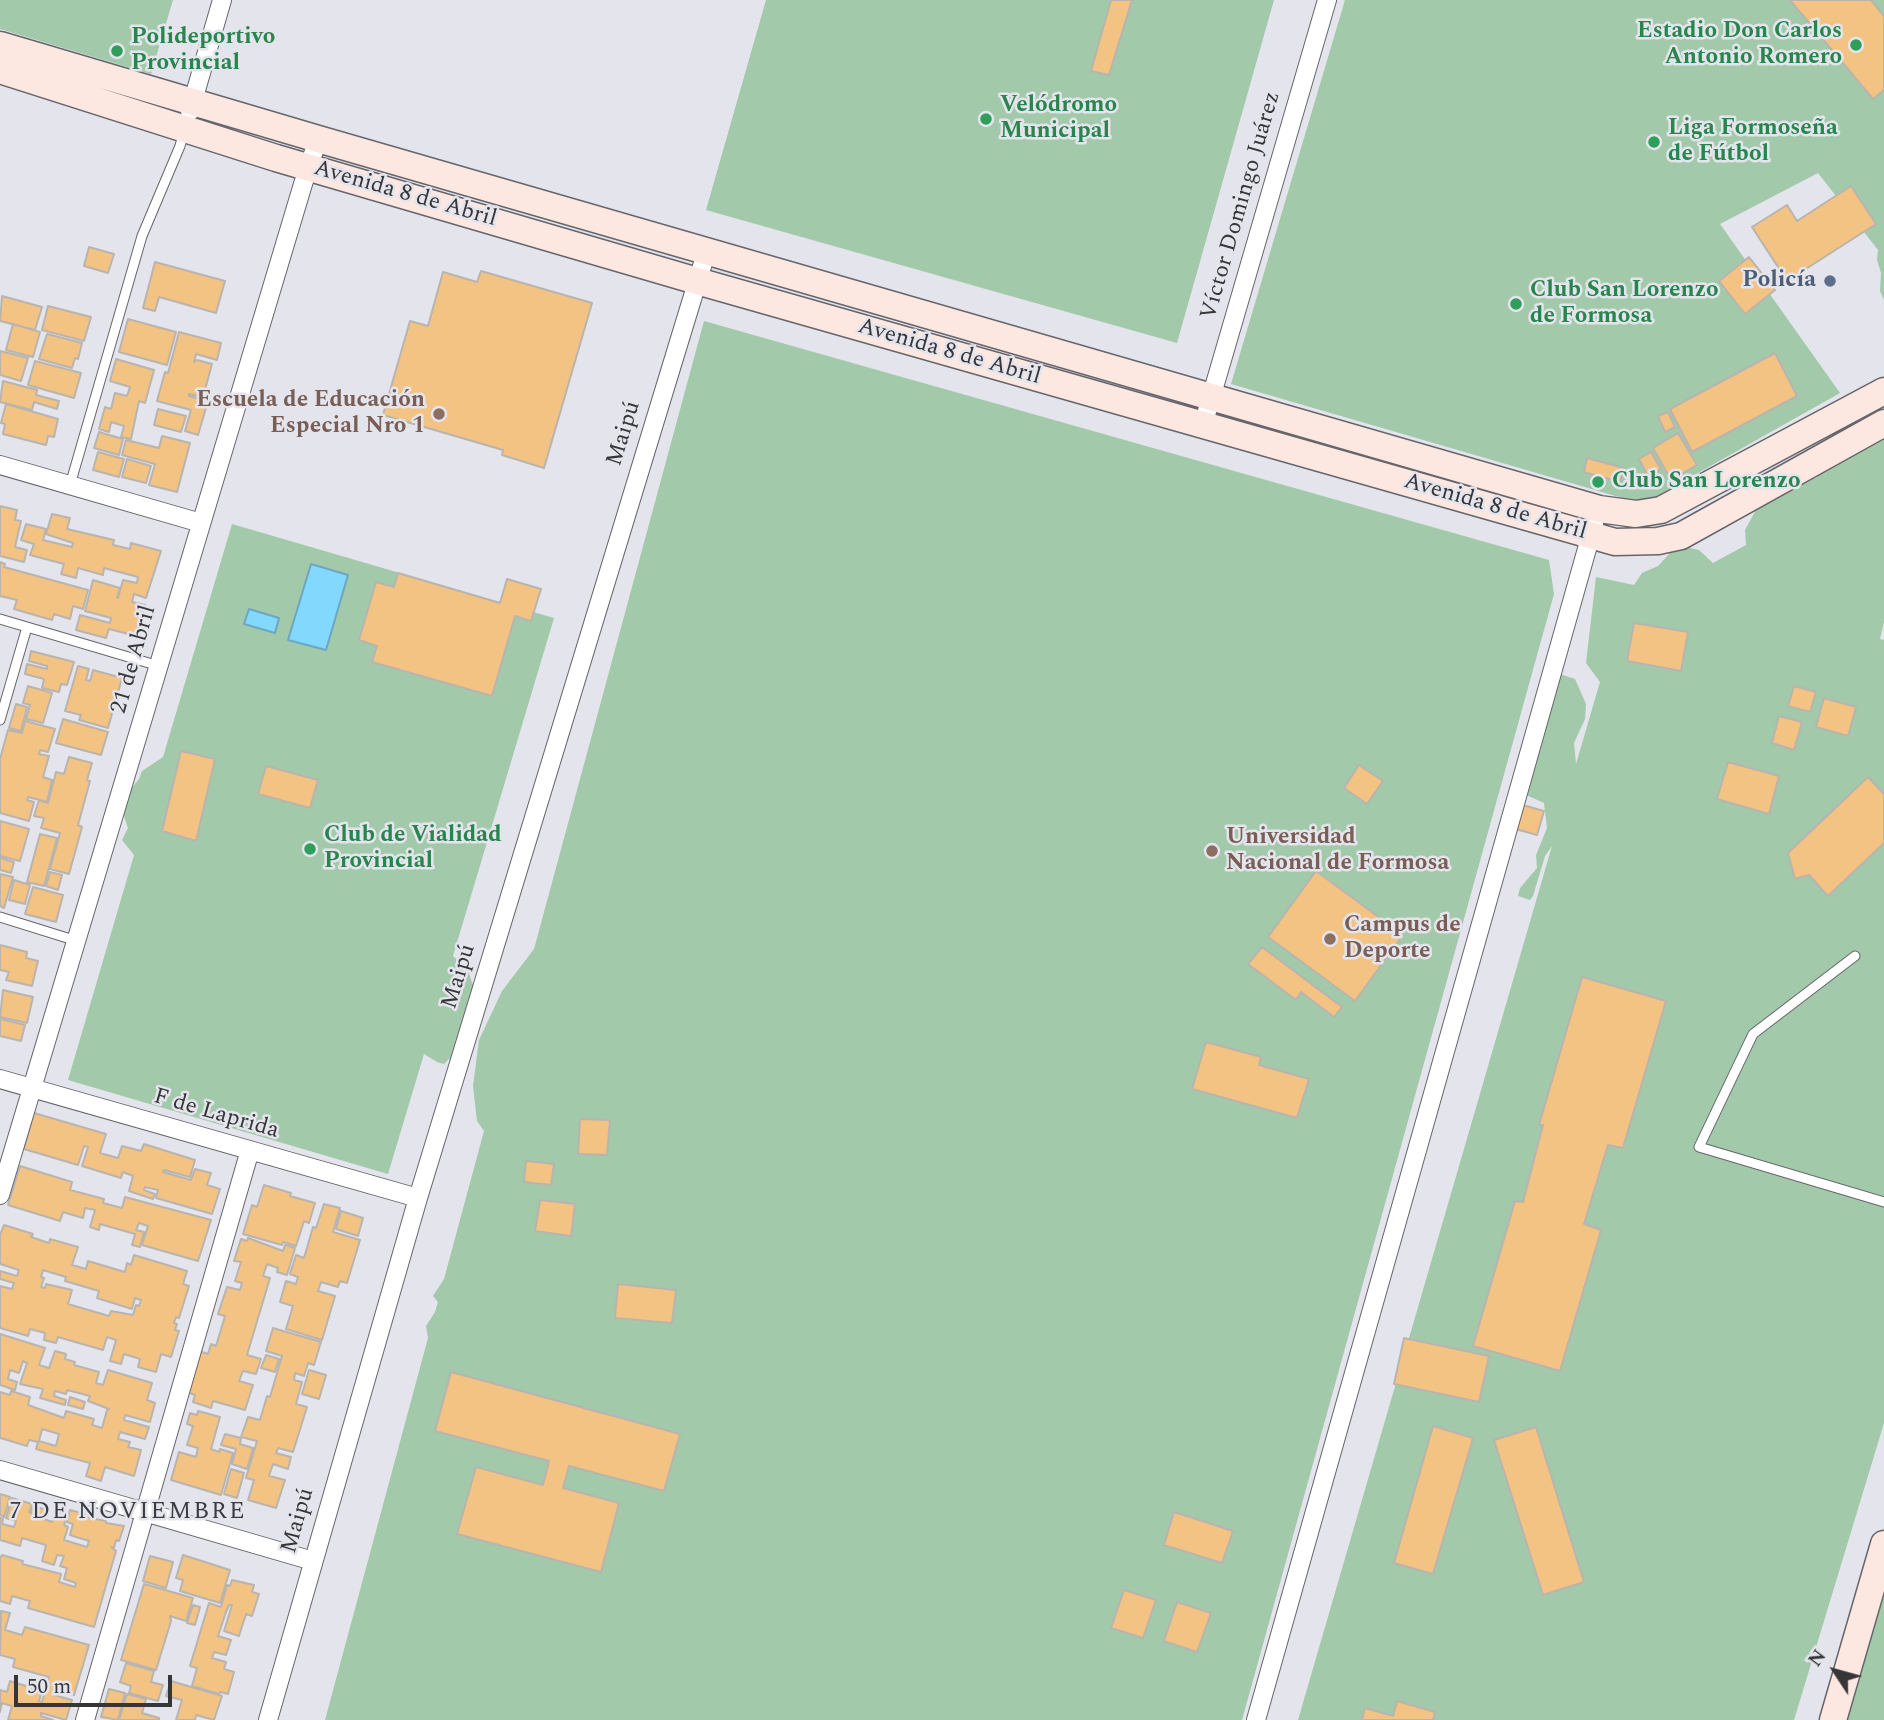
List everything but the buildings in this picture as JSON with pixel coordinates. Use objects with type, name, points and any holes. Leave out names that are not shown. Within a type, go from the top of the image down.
[{"type":"main road","name":"Avenida 8 de Abril","points":[[0,45],[1600,509],[1636,514],[1661,510],[1884,391]]},
{"type":"main road","name":"Avenida 8 de Abril","points":[[0,70],[309,167],[697,281],[1615,542],[1658,541],[1681,536],[1884,424]]},
{"type":"main road","points":[[1833,1720],[1884,1544]]},
{"type":"street","points":[[185,129],[222,0]]},
{"type":"street","name":"Víctor Domingo Juárez","points":[[1203,425],[1327,0]]},
{"type":"street","name":"21 de Abril","points":[[0,1195],[318,139]]},
{"type":"street","name":"Maipú","points":[[268,1720],[418,1198],[707,250]]},
{"type":"street","points":[[0,466],[201,523]]},
{"type":"street","points":[[1256,1720],[1600,509]]},
{"type":"street","name":"F de Laprida","points":[[0,1079],[418,1198]]},
{"type":"street","points":[[85,1720],[250,1150]]},
{"type":"street","points":[[0,1470],[313,1561]]},
{"type":"lane","points":[[70,485],[142,236],[185,129]]},
{"type":"lane","points":[[0,619],[159,666]]},
{"type":"lane","points":[[0,720],[27,627]]},
{"type":"lane","points":[[0,917],[77,942]]},
{"type":"lane","points":[[1855,956],[1753,1034],[1699,1147],[1884,1202]]},
{"type":"green space","name":"Polideportivo Provincial","points":[[0,0],[173,0],[151,74],[0,29]]},
{"type":"green space","name":"Velódromo Municipal","points":[[766,0],[1274,0],[1177,343],[706,210]]},
{"type":"green space","points":[[1345,0],[1884,0],[1884,300],[1880,291],[1878,250],[1818,173],[1720,224],[1840,393],[1643,504],[1231,384]]},
{"type":"green space","name":"Universidad Nacional de Formosa","points":[[704,321],[1549,560],[1554,594],[1242,1720],[325,1720],[428,1338],[426,1326],[438,1302],[433,1296],[444,1279],[484,1131],[477,1121],[473,1086],[479,1040],[502,991],[534,949]]},
{"type":"green space","points":[[1884,437],[1884,622],[1880,639],[1884,640],[1884,1423],[1794,1720],[1298,1720],[1552,846],[1545,856],[1533,896],[1530,900],[1518,896],[1520,888],[1537,868],[1536,855],[1547,828],[1544,803],[1524,794],[1559,676],[1575,679],[1586,704],[1585,719],[1574,743],[1576,764],[1600,682],[1586,663],[1596,577],[1634,585],[1642,573],[1658,566],[1670,553],[1690,548],[1699,550],[1713,563],[1746,545],[1745,530],[1757,508],[1794,481],[1816,478],[1824,468]]},
{"type":"green space","name":"Club de Vialidad Provincial","points":[[232,524],[554,618],[453,956],[468,970],[472,983],[486,997],[465,1025],[451,1057],[444,1064],[424,1054],[388,1174],[68,1080],[134,855],[122,840],[128,828],[122,810],[125,796],[142,771],[163,757]]},
{"type":"green space","points":[[1884,1578],[1884,1720],[1843,1720]]},
{"type":"water","points":[[311,564],[348,575],[326,650],[288,640]]},
{"type":"water","points":[[249,609],[279,618],[275,633],[244,624]]},
{"type":"place","name":"Estadio Don Carlos Antonio Romero","points":[[1856,45]]},
{"type":"place","name":"Polideportivo Provincial","points":[[117,51]]},
{"type":"place","name":"Velódromo Municipal","points":[[986,119]]},
{"type":"place","name":"Liga Formoseña de Fútbol","points":[[1654,142]]},
{"type":"place","name":"Policía","points":[[1830,281]]},
{"type":"place","name":"Club San Lorenzo de Formosa","points":[[1516,304]]},
{"type":"place","name":"Escuela de Educación Especial Nro 1","points":[[439,414]]},
{"type":"place","name":"Club San Lorenzo","points":[[1598,482]]},
{"type":"place","name":"Club de Vialidad Provincial","points":[[310,849]]},
{"type":"place","name":"Universidad Nacional de Formosa","points":[[1212,851]]},
{"type":"place","name":"Campus de Deporte","points":[[1330,939]]},
{"type":"district","name":"7 DE NOVIEMBRE","points":[[128,1513]]}]
